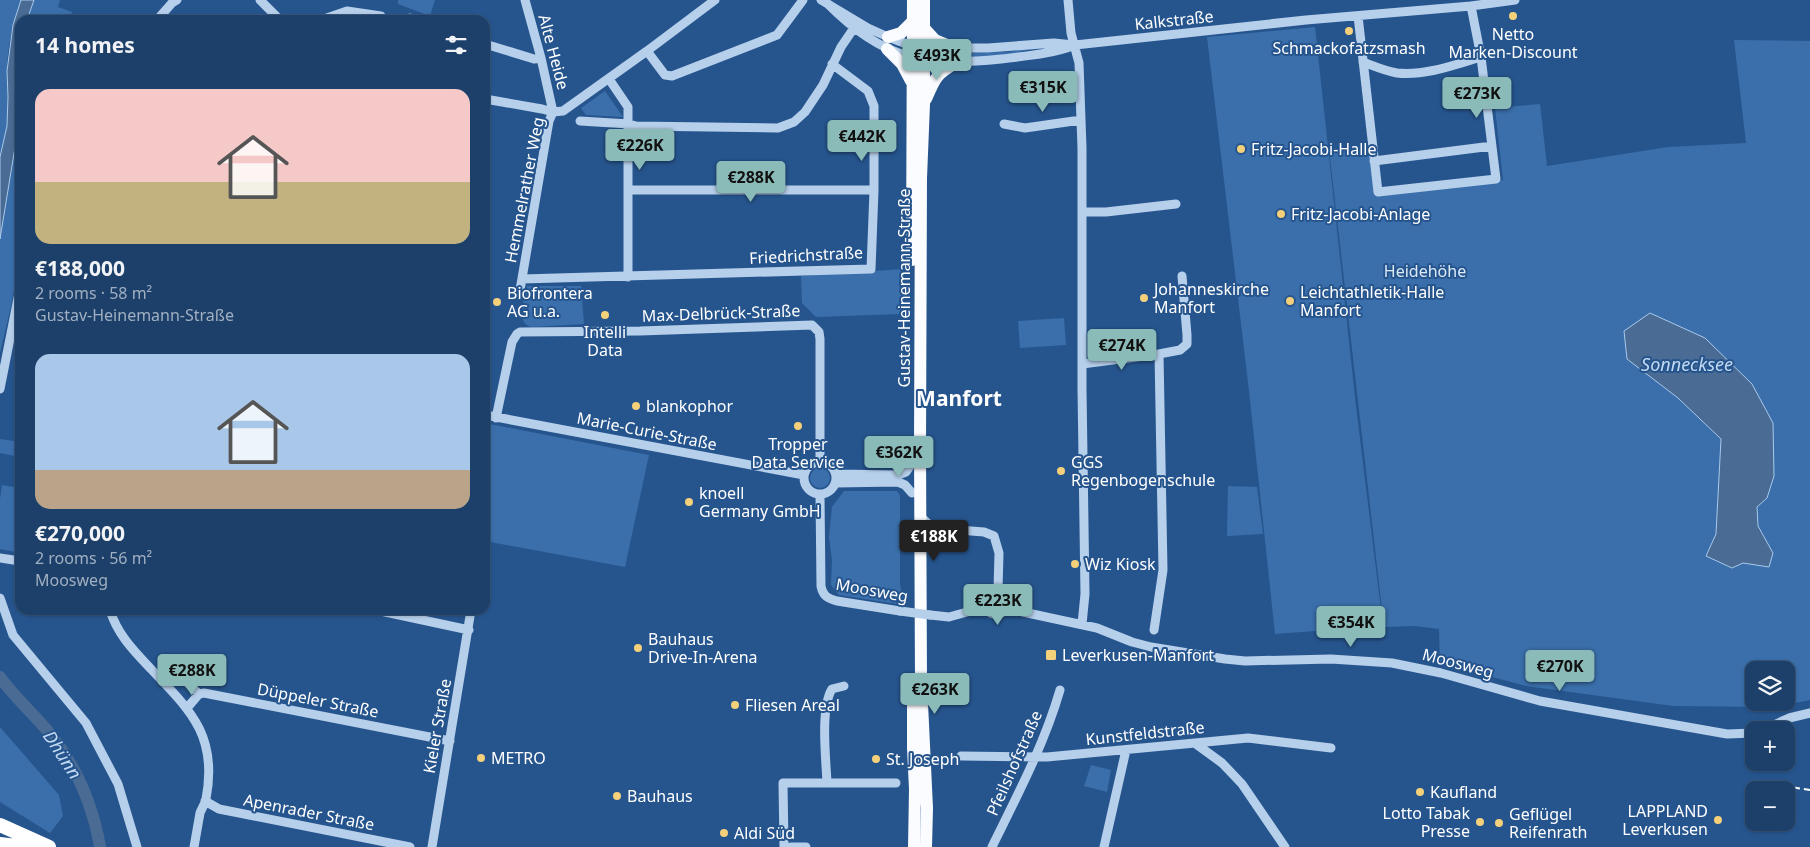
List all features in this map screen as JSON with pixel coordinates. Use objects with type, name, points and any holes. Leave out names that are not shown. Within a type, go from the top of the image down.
[{"type":"highway","points":[[0,825],[49,847]]},
{"type":"highway","points":[[0,844],[25,847]]},
{"type":"main road","name":"Gustav-Heinemann-Straße","points":[[913,0],[918,24],[918,53],[924,104],[920,312],[920,682],[927,808],[926,847]]},
{"type":"main road","name":"Gustav-Heinemann-Straße","points":[[918,24],[924,0]]},
{"type":"main road","points":[[912,83],[902,64],[887,43],[918,24],[935,40],[952,47]]},
{"type":"main road","name":"Gustav-Heinemann-Straße","points":[[914,847],[912,83],[918,53]]},
{"type":"main road","points":[[924,104],[936,77],[942,70],[956,63]]},
{"type":"street","points":[[161,15],[177,0]]},
{"type":"street","points":[[260,0],[275,15]]},
{"type":"street","name":"Alte Heide","points":[[525,0],[553,112]]},
{"type":"street","name":"Hemmelrather Weg","points":[[520,290],[549,121],[553,112],[563,111],[715,0]]},
{"type":"street","points":[[647,51],[661,72],[672,76],[777,35],[803,0]]},
{"type":"street","points":[[1068,0],[1071,33],[1079,63],[1081,120],[1085,594],[1082,624]]},
{"type":"street","name":"Kalkstraße","points":[[918,53],[952,47],[1008,47],[1054,43],[1075,45],[1515,0]]},
{"type":"street","points":[[824,2],[856,25],[887,43],[918,53]]},
{"type":"street","points":[[1358,16],[1378,192],[1496,179],[1481,57],[1471,6]]},
{"type":"street","points":[[335,15],[347,11],[374,15]]},
{"type":"street","points":[[580,121],[636,126],[778,128],[794,122],[801,116],[823,85],[841,47],[856,25]]},
{"type":"street","name":"Kalkstraße","points":[[918,53],[956,63],[1060,51],[1075,45]]},
{"type":"street","points":[[490,46],[534,59],[541,58]]},
{"type":"street","points":[[1363,62],[1397,73],[1418,73],[1448,67],[1481,57]]},
{"type":"street","name":"Friedrichstraße","points":[[522,279],[870,269],[874,190],[874,106],[868,90],[832,64]]},
{"type":"street","points":[[608,79],[628,107],[628,277]]},
{"type":"street","points":[[490,100],[553,112]]},
{"type":"street","points":[[1004,124],[1025,128],[1081,120]]},
{"type":"street","points":[[1374,161],[1492,146]]},
{"type":"street","points":[[628,190],[874,190]]},
{"type":"street","points":[[1082,212],[1106,212],[1176,204]]},
{"type":"street","points":[[1082,364],[1159,354],[1180,350],[1187,344],[1188,335],[1182,276]]},
{"type":"street","name":"Max-Delbrück-Straße","points":[[496,418],[512,342],[520,332],[812,325],[819,332],[820,339],[820,462]]},
{"type":"street","points":[[0,389],[15,332]]},
{"type":"street","points":[[1144,628],[1156,630],[1163,570],[1159,354]]},
{"type":"street","name":"Marie-Curie-Straße","points":[[490,416],[804,475]]},
{"type":"street","points":[[820,462],[832,467],[836,479],[830,491],[815,494],[808,488],[804,475],[812,464],[820,462]]},
{"type":"street","points":[[836,479],[898,475],[906,472],[912,463]]},
{"type":"street","points":[[836,479],[898,482],[906,485],[912,493]]},
{"type":"street","name":"Moosweg","points":[[820,494],[820,586],[822,594],[837,601],[949,617],[985,607]]},
{"type":"street","points":[[920,516],[933,528],[984,532],[994,536],[999,552],[998,590]]},
{"type":"street","points":[[920,542],[933,528]]},
{"type":"street","points":[[0,558],[15,560]]},
{"type":"street","points":[[998,590],[1007,595],[1008,606],[1006,610],[997,614],[992,613],[985,607],[984,599],[990,592],[998,590]]},
{"type":"street","points":[[0,598],[13,635],[86,723],[118,784],[136,847]]},
{"type":"street","name":"Moosweg","points":[[1008,606],[1023,612],[1097,628],[1132,642],[1206,656],[1244,661],[1331,659],[1392,663],[1441,672],[1540,701],[1727,734],[1745,733]]},
{"type":"street","points":[[112,615],[117,628],[128,645],[187,708],[198,725],[206,743],[209,758],[205,801],[201,811],[194,847]]},
{"type":"street","points":[[399,615],[469,630]]},
{"type":"street","name":"Kieler Straße","points":[[432,847],[471,615]]},
{"type":"street","points":[[164,683],[176,672],[199,694],[187,708]]},
{"type":"street","points":[[827,783],[825,722],[828,696],[832,689],[844,686]]},
{"type":"street","name":"Pfeilshofstraße","points":[[992,847],[1052,720],[1060,690]]},
{"type":"street","name":"Düppeler Straße","points":[[199,694],[204,693],[450,741]]},
{"type":"street","points":[[1782,721],[1810,713]]},
{"type":"street","name":"Kunstfeldstraße","points":[[961,756],[1035,758],[1248,738],[1332,748]]},
{"type":"street","points":[[1196,744],[1222,763],[1242,784],[1285,847]]},
{"type":"street","points":[[1104,847],[1126,750]]},
{"type":"street","points":[[784,847],[783,783],[896,783]]},
{"type":"street","name":"Apenrader Straße","points":[[205,801],[219,809],[410,847]]},
{"type":"street","points":[[791,847],[806,847]]},
{"type":"green space","points":[[0,0],[21,0],[15,15],[9,44],[7,72],[8,120],[0,157]]},
{"type":"green space","points":[[34,0],[60,0],[58,7],[72,12],[72,15],[29,15]]},
{"type":"green space","points":[[398,0],[435,0],[430,15],[398,4]]},
{"type":"green space","name":"Fritz-Jacobi-Anlage","points":[[1315,27],[1356,406],[1383,626],[1275,634],[1249,391],[1207,37]]},
{"type":"green space","name":"Heidehöhe","points":[[1734,40],[1810,41],[1810,700],[1795,703],[1795,661],[1745,661],[1745,707],[1673,706],[1526,686],[1440,663],[1439,629],[1414,626],[1384,627],[1329,149],[1369,144],[1376,195],[1503,180],[1495,108],[1540,104],[1547,166],[1668,147],[1746,143]],"holes":[[[1678,398],[1774,476],[1767,498],[1757,507],[1758,526],[1773,553],[1743,563],[1706,556],[1716,534],[1721,439]]]},
{"type":"green space","points":[[1031,47],[1056,47],[1028,50],[1004,56],[934,59],[934,54],[1009,52]]},
{"type":"green space","points":[[605,91],[623,117],[586,115],[581,108]]},
{"type":"green space","points":[[15,108],[15,283],[0,353],[0,239],[8,189]]},
{"type":"green space","points":[[903,269],[901,314],[816,317],[802,303],[801,276]]},
{"type":"green space","points":[[527,286],[581,286],[584,324],[531,327],[526,324],[523,320],[522,310]]},
{"type":"green space","points":[[1064,318],[1066,345],[1020,348],[1018,321]]},
{"type":"green space","points":[[490,424],[649,455],[625,567],[490,542]]},
{"type":"green space","points":[[0,439],[15,441],[15,456],[0,453]]},
{"type":"green space","points":[[820,468],[827,471],[830,478],[827,485],[820,488],[813,485],[810,478],[813,471]]},
{"type":"green space","points":[[2,485],[15,487],[15,552],[0,549],[0,499]]},
{"type":"green space","points":[[1228,486],[1257,487],[1263,534],[1227,536]]},
{"type":"green space","points":[[844,491],[897,491],[900,495],[900,584],[904,605],[839,595],[831,585],[832,560],[829,537],[832,507]]},
{"type":"green space","points":[[0,727],[59,795],[63,816],[50,833],[0,802]]},
{"type":"green space","points":[[1091,765],[1111,770],[1107,792],[1084,786]]},
{"type":"water","points":[[21,0],[34,0],[29,15],[16,15]]},
{"type":"water","points":[[15,19],[15,147],[0,239],[0,157],[7,126],[7,71]]},
{"type":"water","name":"Sonnecksee","points":[[1650,313],[1705,338],[1752,384],[1773,423],[1774,476],[1767,498],[1757,507],[1758,526],[1773,553],[1769,567],[1743,563],[1732,568],[1706,556],[1716,534],[1721,439],[1678,398],[1627,359],[1624,331]]},
{"type":"waterway","name":"Dhünn","points":[[0,677],[51,735],[69,761],[83,788],[93,817],[100,847]]},
{"type":"railway","points":[[1795,788],[1810,790]]},
{"type":"place","name":"Netto Marken-Discount","points":[[1513,16]]},
{"type":"place","name":"Schmackofatzsmash","points":[[1349,31]]},
{"type":"place","name":"Fritz-Jacobi-Halle","points":[[1241,149]]},
{"type":"place","name":"Fritz-Jacobi-Anlage","points":[[1281,214]]},
{"type":"place","name":"Johanneskirche Manfort","points":[[1144,298]]},
{"type":"place","name":"Leichtathletik-Halle Manfort","points":[[1290,301]]},
{"type":"place","name":"Biofrontera AG u.a.","points":[[497,302]]},
{"type":"place","name":"Intelli Data","points":[[605,315]]},
{"type":"place","name":"blankophor","points":[[636,406]]},
{"type":"place","name":"Tropper Data Service","points":[[798,426]]},
{"type":"place","name":"GGS Regenbogenschule","points":[[1061,471]]},
{"type":"place","name":"knoell Germany GmbH","points":[[689,502]]},
{"type":"place","name":"Wiz Kiosk","points":[[1075,564]]},
{"type":"place","name":"Bauhaus Drive-In-Arena","points":[[638,648]]},
{"type":"place","name":"Leverkusen-Manfort","points":[[1051,655]]},
{"type":"place","name":"Fliesen Areal","points":[[735,705]]},
{"type":"place","name":"METRO","points":[[481,758]]},
{"type":"place","name":"St. Joseph","points":[[876,759]]},
{"type":"place","name":"Kaufland","points":[[1420,792]]},
{"type":"place","name":"Bauhaus","points":[[617,796]]},
{"type":"place","name":"LAPPLAND Leverkusen","points":[[1718,820]]},
{"type":"place","name":"Lotto Tabak Presse","points":[[1480,822]]},
{"type":"place","name":"Geflügel Reifenrath","points":[[1499,823]]},
{"type":"place","name":"Aldi Süd","points":[[724,833]]},
{"type":"district","name":"Manfort","points":[[959,399]]}]
